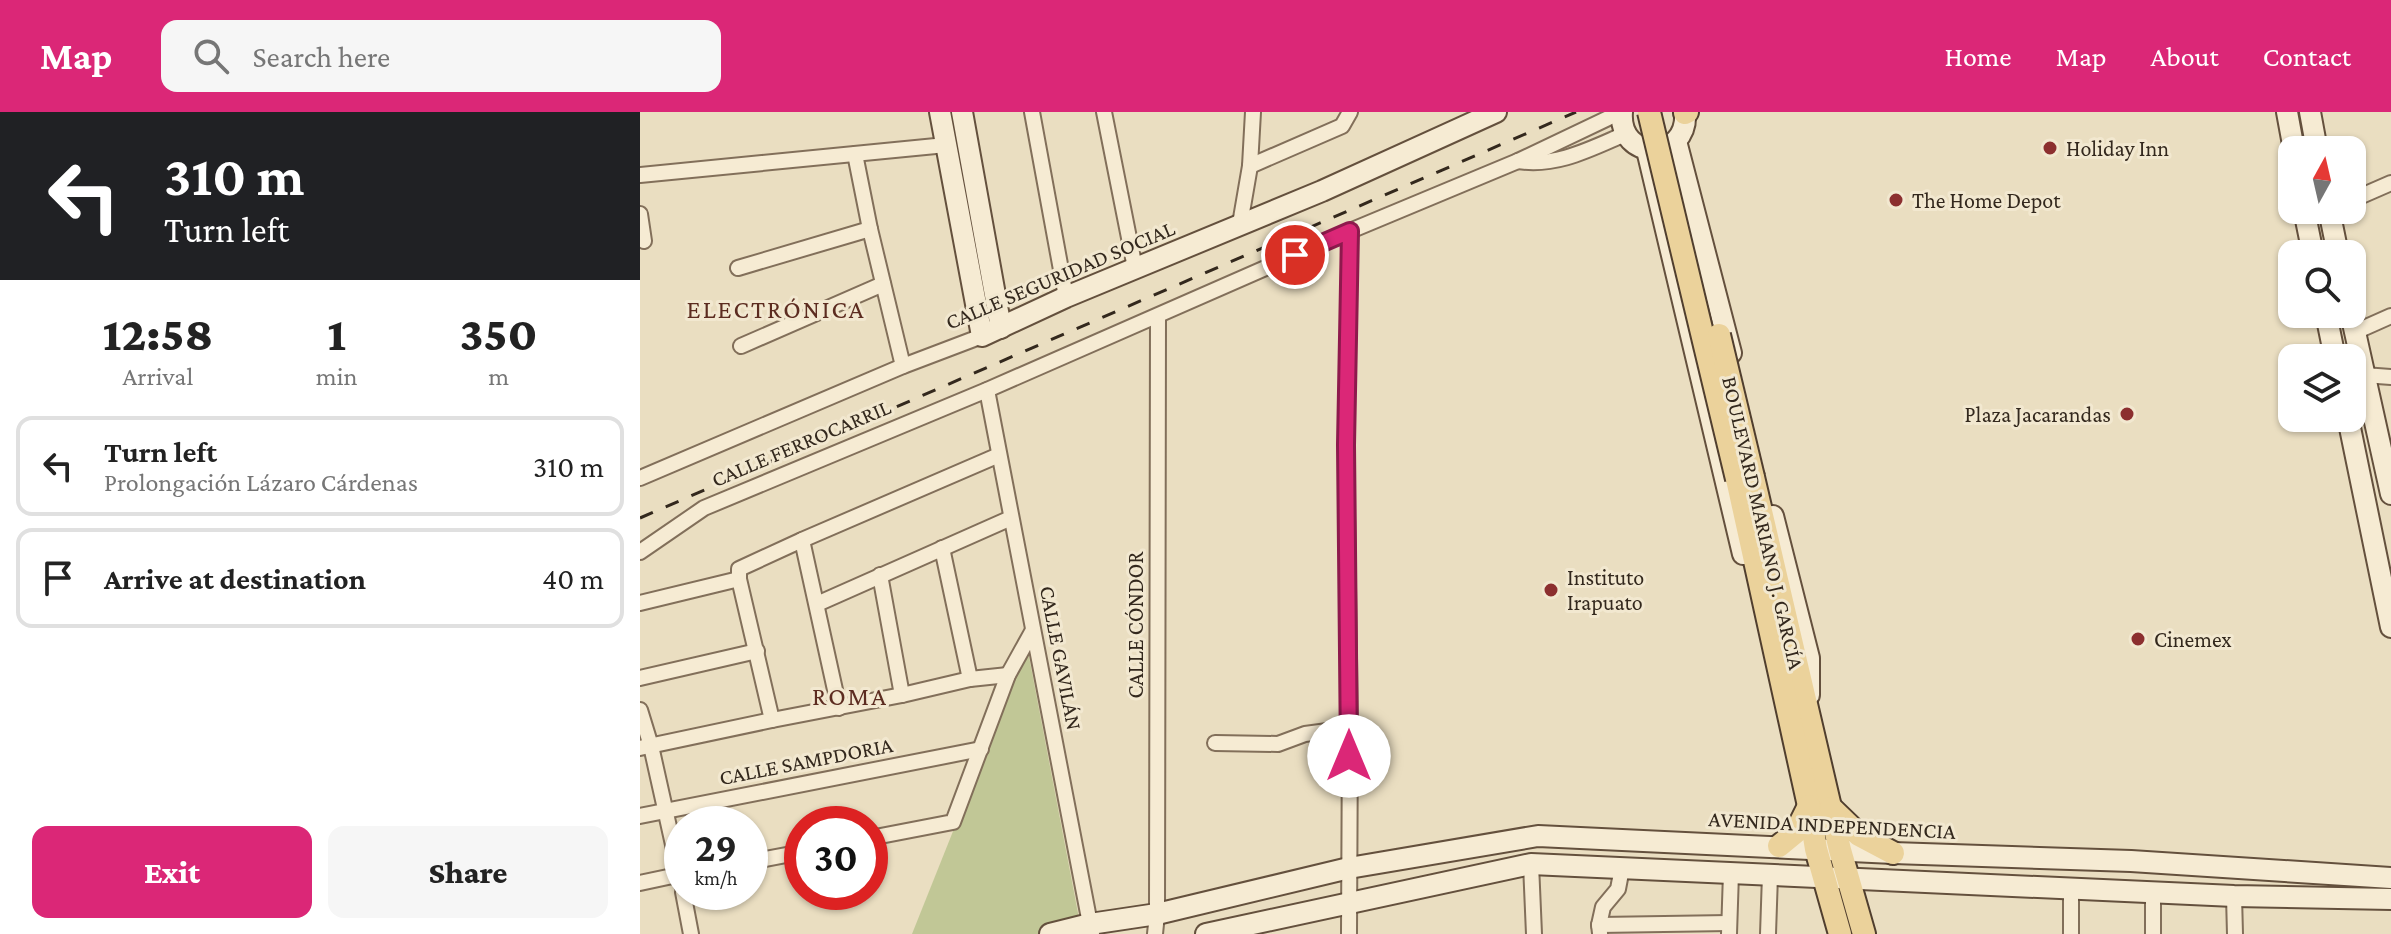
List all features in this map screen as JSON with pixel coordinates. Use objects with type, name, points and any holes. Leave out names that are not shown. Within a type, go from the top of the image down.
[{"type":"main road","name":"BOULEVARD MARIANO J. GARCÍA","points":[[1649,112],[1745,478]]},
{"type":"main road","name":"BOULEVARD MARIANO J. GARCÍA","points":[[1664,112],[1820,807],[1840,850],[1864,934]]},
{"type":"main road","name":"BOULEVARD MARIANO J. GARCÍA","points":[[1820,807],[1816,849],[1840,934]]},
{"type":"main road","points":[[1779,846],[1820,807],[1859,835],[1893,853]]},
{"type":"street","points":[[940,112],[991,332]]},
{"type":"street","points":[[962,112],[991,332]]},
{"type":"street","points":[[1032,112],[1066,297]]},
{"type":"street","points":[[1104,112],[1135,268]]},
{"type":"street","points":[[1240,224],[1250,166],[1253,112]]},
{"type":"street","points":[[1250,166],[1342,126],[1350,112]]},
{"type":"street","name":"CALLE SEGURIDAD SOCIAL","points":[[640,478],[1322,191],[1473,117],[1496,112]]},
{"type":"street","points":[[1621,112],[1625,134],[1647,150],[1667,147],[1676,141],[1684,128],[1686,112]]},
{"type":"street","name":"CALLE FERROCARRIL","points":[[640,552],[704,508],[987,390],[1518,161],[1621,112]]},
{"type":"street","points":[[2287,112],[2292,136]]},
{"type":"street","points":[[1518,161],[1549,163],[1575,156],[1625,134]]},
{"type":"street","points":[[1676,141],[1809,658],[1799,716]]},
{"type":"street","points":[[640,175],[946,145]]},
{"type":"street","points":[[1647,150],[1771,675],[1799,716]]},
{"type":"street","points":[[855,154],[903,366]]},
{"type":"street","points":[[1656,190],[1668,180],[1686,181]]},
{"type":"street","points":[[2366,194],[2391,183]]},
{"type":"street","points":[[640,214],[644,241]]},
{"type":"street","points":[[738,268],[870,229]]},
{"type":"street","points":[[1349,934],[1346,445],[1350,231]]},
{"type":"street","points":[[741,346],[883,284]]},
{"type":"street","name":"CALLE CÓNDOR","points":[[1156,924],[1158,316]]},
{"type":"street","points":[[2366,321],[2391,316]]},
{"type":"street","points":[[2366,375],[2391,377]]},
{"type":"street","points":[[2366,381],[2385,442],[2391,494]]},
{"type":"street","points":[[1705,395],[1724,399],[1741,388]]},
{"type":"street","name":"CALLE GAVILÁN","points":[[987,390],[1091,929]]},
{"type":"street","points":[[2351,432],[2387,585],[2391,627]]},
{"type":"street","points":[[640,603],[739,574],[802,540],[999,455]]},
{"type":"street","points":[[817,604],[1011,518]]},
{"type":"street","points":[[802,540],[839,708]]},
{"type":"street","points":[[942,548],[970,679]]},
{"type":"street","points":[[739,574],[772,720]]},
{"type":"street","points":[[880,575],[902,695]]},
{"type":"street","points":[[888,835],[953,822],[1008,675],[1033,630]]},
{"type":"street","points":[[640,678],[757,651]]},
{"type":"street","points":[[646,747],[970,679],[1008,675]]},
{"type":"street","points":[[640,710],[646,747],[664,809]]},
{"type":"street","points":[[1215,743],[1278,744],[1305,734],[1350,728]]},
{"type":"street","name":"CALLE SAMPDORIA","points":[[695,806],[981,749]]},
{"type":"street","name":"CALLE SAMPDORIA","points":[[640,816],[664,812]]},
{"type":"street","name":"AVENIDA INDEPENDENCIA","points":[[1050,934],[1156,924],[1276,886],[1349,868],[1538,836],[2198,865],[2391,878]]},
{"type":"street","points":[[1531,864],[1534,934]]},
{"type":"street","points":[[1206,934],[1531,864],[2234,896],[2391,899]]},
{"type":"street","points":[[2196,894],[2198,865]]},
{"type":"street","points":[[1622,868],[1618,889],[1603,907],[1599,929],[1729,928],[1731,873]]},
{"type":"street","points":[[1768,934],[1770,875]]},
{"type":"street","points":[[2357,876],[2357,899]]},
{"type":"street","points":[[640,883],[664,880]]},
{"type":"street","points":[[2071,889],[2071,934]]},
{"type":"street","points":[[2153,892],[2153,934]]},
{"type":"street","points":[[2234,896],[2235,934]]},
{"type":"street","points":[[686,910],[691,934]]},
{"type":"green space","points":[[1027,646],[1082,934],[912,934]]},
{"type":"railway","points":[[640,518],[1576,112]]},
{"type":"place","name":"Holiday Inn","points":[[2050,148]]},
{"type":"place","name":"The Home Depot","points":[[1896,200]]},
{"type":"place","name":"Plaza Jacarandas","points":[[2127,414]]},
{"type":"place","name":"Instituto Irapuato","points":[[1551,590]]},
{"type":"place","name":"Cinemex","points":[[2138,639]]},
{"type":"district","name":"ELECTRÓNICA","points":[[776,309]]},
{"type":"district","name":"ROMA","points":[[850,696]]},
{"type":"route","points":[[1295,255],[1350,231],[1346,445],[1349,756]]}]
